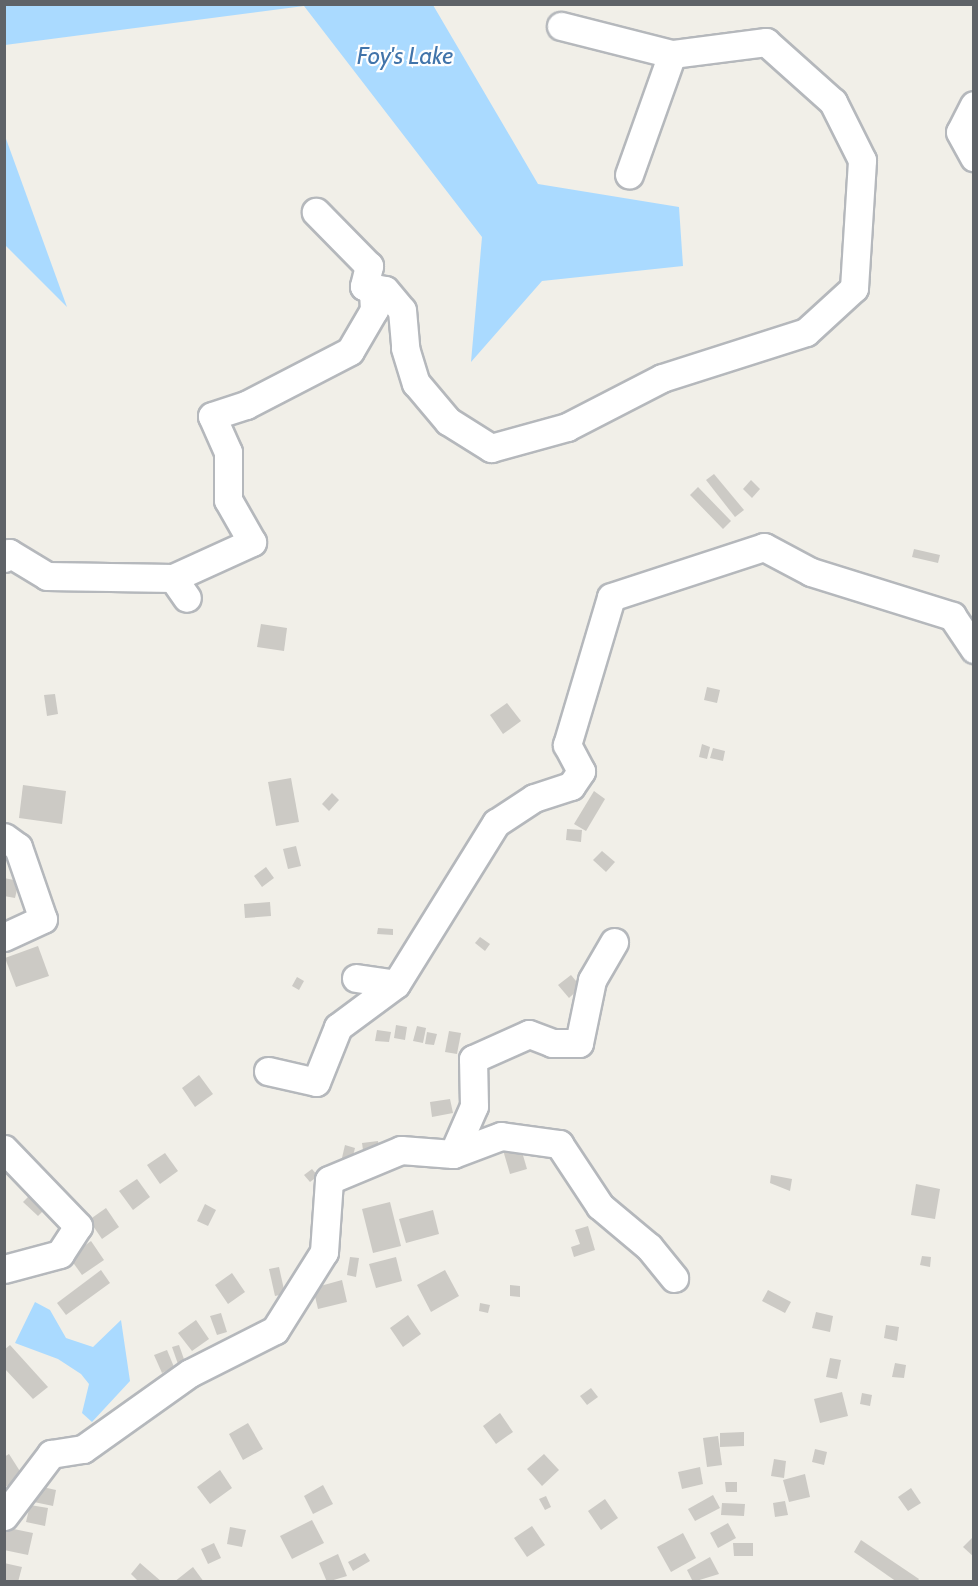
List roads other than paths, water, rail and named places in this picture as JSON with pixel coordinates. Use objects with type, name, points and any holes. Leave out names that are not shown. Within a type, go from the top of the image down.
[{"type":"street","points":[[364,286],[385,290],[402,310],[405,348],[416,382],[448,422],[491,448],[567,427],[662,378],[806,332],[854,288],[862,160],[833,102],[766,42],[672,54],[561,26]]},
{"type":"street","points":[[629,175],[672,54]]},
{"type":"street","points":[[974,105],[960,132],[974,157]]},
{"type":"street","points":[[316,212],[369,266],[364,286]]},
{"type":"street","points":[[4,558],[9,554],[47,576],[180,588],[252,542],[228,500],[228,452],[212,416],[246,405],[350,351],[374,310],[373,291],[364,286]]},
{"type":"street","points":[[268,1071],[316,1082],[338,1027],[356,1009],[396,984],[496,823],[534,798],[571,786],[581,771],[567,745],[611,597],[764,547],[812,572],[952,616],[974,649]]},
{"type":"street","points":[[4,837],[18,847],[43,920],[4,938]]},
{"type":"street","points":[[453,1154],[474,1106],[473,1059],[529,1034],[552,1043],[579,1043],[592,980],[615,942]]},
{"type":"street","points":[[356,978],[396,984]]},
{"type":"street","points":[[4,1516],[51,1454],[83,1449],[190,1373],[275,1330],[324,1252],[329,1180],[401,1150],[453,1154],[501,1136],[559,1144],[600,1206],[649,1247],[674,1278]]},
{"type":"street","points":[[4,1149],[78,1226],[60,1254],[4,1269]]},
{"type":"water","name":"Foy's Lake","points":[[4,5],[433,5],[538,184],[679,207],[683,266],[542,281],[471,362],[482,237],[304,6],[5,45]]},
{"type":"water","points":[[5,136],[67,307],[5,245]]},
{"type":"water","points":[[35,1302],[50,1310],[66,1338],[93,1347],[121,1320],[130,1381],[92,1422],[82,1413],[89,1384],[81,1374],[58,1359],[15,1343]]}]
